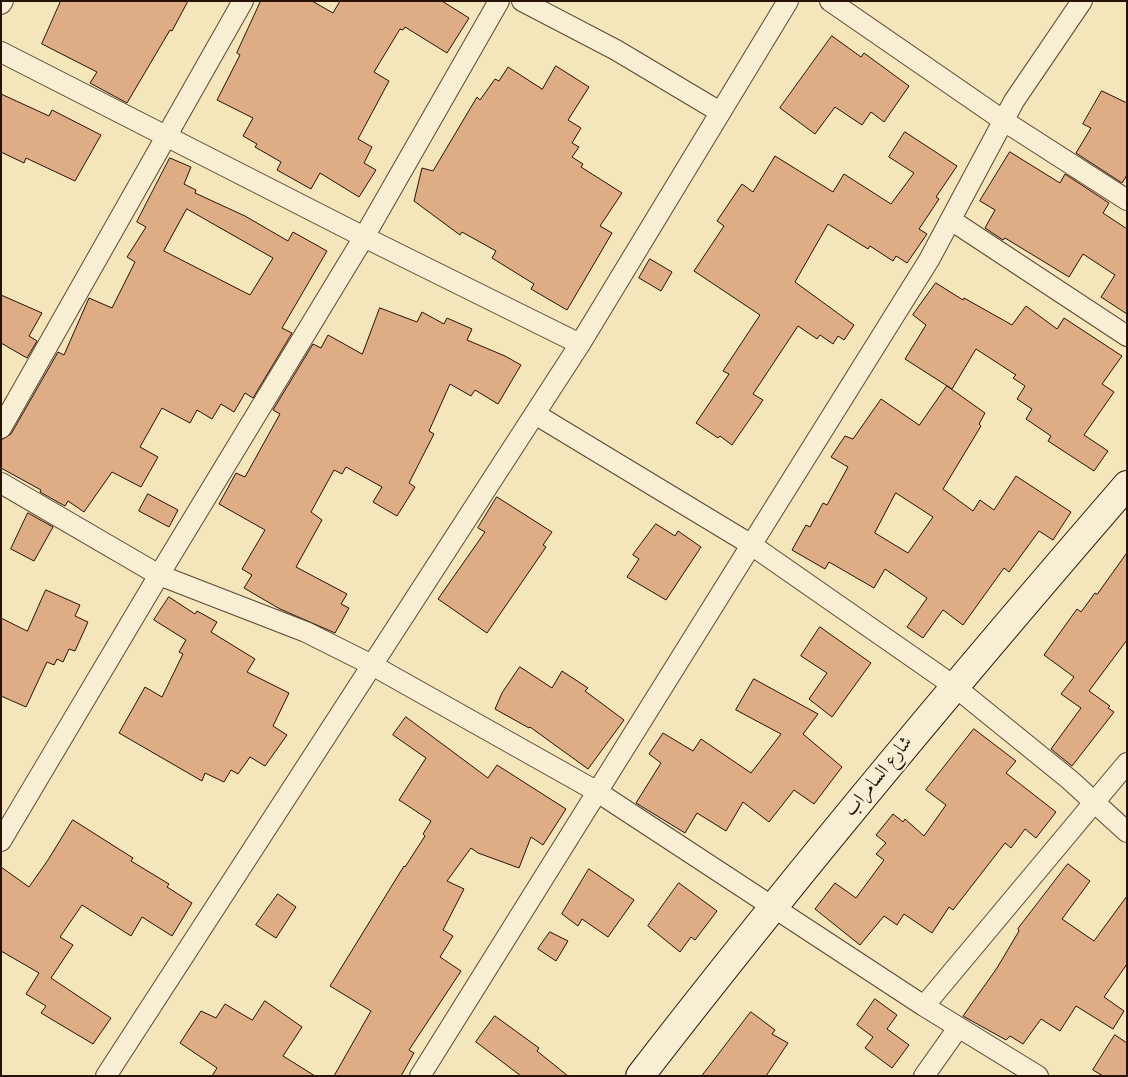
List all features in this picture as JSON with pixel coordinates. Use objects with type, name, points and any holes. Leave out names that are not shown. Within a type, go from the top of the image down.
[{"type":"street","points":[[1,428],[243,1]]},
{"type":"street","points":[[1,841],[159,574],[364,237],[499,1]]},
{"type":"street","points":[[522,1],[616,50],[720,112]]},
{"type":"street","points":[[106,1076],[580,344],[788,1]]},
{"type":"street","points":[[830,1],[1004,121],[1127,200]]},
{"type":"street","points":[[420,1076],[750,544],[929,260],[1014,101],[1082,1]]},
{"type":"street","points":[[1,52],[364,237],[580,344]]},
{"type":"street","points":[[951,220],[1127,336]]},
{"type":"street","points":[[535,414],[750,544],[954,686],[1094,801],[1127,832]]},
{"type":"street","points":[[1,483],[159,574],[306,632],[372,665],[596,791],[958,1028],[1038,1076]]},
{"type":"street","name":"شارع السامراب","points":[[640,1076],[772,908],[954,686],[1127,485]]},
{"type":"street","points":[[924,1006],[1127,762]]},
{"type":"street","points":[[924,1076],[958,1028]]},
{"type":"building","points":[[61,1],[188,1],[172,31],[170,30],[127,103],[90,83],[97,72],[42,44]]},
{"type":"building","points":[[261,1],[312,1],[333,13],[340,1],[442,1],[469,18],[447,53],[405,27],[403,30],[400,29],[374,72],[389,81],[358,139],[372,147],[364,163],[376,170],[359,197],[320,173],[311,189],[277,170],[281,162],[255,147],[257,144],[243,136],[253,118],[217,100],[240,55],[237,53]]},
{"type":"building","points":[[832,36],[861,57],[864,53],[909,86],[884,122],[871,112],[862,125],[835,107],[815,134],[780,108]]},
{"type":"building","points":[[556,66],[589,87],[568,120],[581,128],[572,143],[579,147],[572,157],[583,164],[581,167],[622,193],[600,226],[612,233],[567,310],[531,289],[534,284],[492,258],[496,251],[462,232],[460,235],[414,201],[422,168],[433,171],[477,97],[480,100],[495,79],[499,81],[508,67],[542,89]]},
{"type":"building","points":[[1102,91],[1127,103],[1127,175],[1122,183],[1076,153],[1091,128],[1083,124]]},
{"type":"building","points":[[1,94],[49,116],[52,110],[101,135],[75,181],[26,158],[24,163],[1,152]]},
{"type":"building","points":[[905,132],[957,166],[936,197],[939,199],[919,229],[927,234],[907,263],[896,256],[893,261],[870,246],[868,249],[828,224],[795,282],[854,325],[844,340],[838,336],[833,344],[820,335],[817,339],[798,326],[753,394],[763,400],[732,445],[720,436],[718,438],[696,423],[729,374],[723,371],[760,315],[694,271],[724,226],[717,221],[742,184],[753,192],[775,156],[833,192],[844,174],[891,204],[914,173],[889,157]]},
{"type":"building","points":[[1010,152],[1060,183],[1065,174],[1109,203],[1103,213],[1127,229],[1127,314],[1101,297],[1115,275],[1083,254],[1069,277],[985,228],[995,210],[980,201]]},
{"type":"building","points":[[170,158],[191,167],[184,184],[196,190],[195,193],[245,216],[288,241],[293,232],[327,251],[282,328],[292,333],[253,398],[245,393],[234,412],[221,404],[212,419],[197,410],[190,423],[162,408],[140,447],[158,457],[141,487],[112,472],[84,512],[68,501],[65,506],[40,492],[41,490],[1,468],[1,440],[11,434],[58,352],[64,355],[89,298],[112,308],[135,262],[127,257],[146,227],[137,222]],"holes":[[[187,209],[273,258],[250,295],[164,251]]]},
{"type":"building","points":[[650,259],[672,272],[661,291],[639,278]]},
{"type":"building","points":[[936,283],[963,300],[964,298],[1012,325],[1026,306],[1057,329],[1064,318],[1122,356],[1102,384],[1114,392],[1084,435],[1108,451],[1094,471],[1048,441],[1051,436],[1026,419],[1032,409],[1017,399],[1025,386],[1013,378],[1016,375],[976,349],[952,389],[905,359],[926,325],[913,315]]},
{"type":"building","points":[[1,295],[42,313],[29,336],[37,341],[27,358],[1,343]]},
{"type":"building","points":[[380,308],[417,322],[422,312],[444,324],[447,318],[472,329],[467,340],[521,365],[498,404],[475,390],[471,396],[450,384],[429,431],[434,434],[409,483],[415,487],[397,516],[373,502],[382,487],[346,467],[342,474],[334,470],[311,512],[322,520],[296,567],[347,594],[341,604],[349,608],[335,633],[280,609],[244,588],[252,575],[242,569],[265,530],[219,504],[236,473],[245,477],[280,414],[273,410],[313,344],[321,348],[328,335],[362,354]]},
{"type":"building","points":[[947,386],[985,413],[979,424],[981,426],[943,489],[973,511],[980,500],[994,510],[1016,476],[1071,512],[1053,540],[1039,531],[1009,572],[1004,568],[963,625],[943,610],[923,638],[907,627],[927,598],[885,569],[874,588],[829,562],[825,569],[792,550],[806,525],[810,527],[823,503],[827,505],[848,467],[831,457],[845,436],[853,439],[881,399],[919,425]],"holes":[[[896,493],[933,517],[908,553],[875,533]]]},
{"type":"building","points":[[148,494],[178,510],[169,527],[139,511]]},
{"type":"building","points":[[497,497],[552,532],[543,545],[546,547],[487,633],[438,599],[485,532],[478,528]]},
{"type":"building","points":[[28,513],[53,527],[34,561],[11,549]]},
{"type":"building","points":[[656,524],[675,536],[678,531],[701,547],[666,600],[627,577],[639,559],[633,555]]},
{"type":"building","points":[[1127,553],[1127,640],[1089,691],[1110,706],[1108,708],[1114,712],[1072,766],[1051,749],[1081,708],[1061,694],[1074,677],[1044,655],[1077,609],[1081,612],[1095,593],[1097,594]]},
{"type":"building","points":[[46,590],[80,605],[75,616],[88,622],[75,651],[69,649],[63,662],[57,659],[54,665],[47,662],[26,707],[1,696],[1,618],[27,631]]},
{"type":"building","points":[[169,597],[195,614],[197,611],[217,622],[211,632],[255,659],[247,672],[289,693],[273,726],[287,735],[265,766],[250,757],[238,774],[231,770],[224,782],[205,773],[202,781],[119,733],[145,687],[162,697],[183,654],[179,652],[186,640],[154,620]]},
{"type":"building","points":[[820,627],[871,663],[832,717],[809,699],[827,673],[801,656]]},
{"type":"building","points":[[520,667],[552,688],[562,671],[588,688],[585,691],[624,720],[588,769],[530,727],[495,709],[502,693]]},
{"type":"building","points":[[754,679],[818,714],[803,734],[842,767],[814,804],[794,790],[769,822],[743,802],[726,831],[697,813],[685,833],[636,803],[661,763],[649,754],[663,733],[693,751],[701,739],[751,773],[781,734],[736,710]]},
{"type":"building","points":[[406,717],[488,778],[497,765],[566,809],[543,845],[531,837],[519,868],[478,853],[471,848],[447,881],[464,889],[443,930],[453,936],[440,957],[461,971],[409,1050],[414,1053],[401,1076],[334,1076],[371,1011],[330,986],[404,866],[425,836],[423,834],[431,821],[399,800],[426,758],[393,735]]},
{"type":"building","points":[[974,729],[1016,761],[1006,773],[1056,812],[1036,838],[1025,829],[1011,848],[1005,843],[953,910],[949,907],[932,933],[904,914],[897,925],[884,916],[860,945],[815,909],[835,883],[856,898],[884,860],[876,854],[886,843],[876,835],[893,814],[903,822],[905,819],[924,836],[946,805],[926,790]]},
{"type":"building","points":[[73,820],[133,858],[131,861],[169,884],[167,887],[192,903],[172,936],[142,917],[131,936],[82,905],[60,937],[73,945],[51,978],[111,1018],[93,1044],[41,1013],[46,1006],[26,994],[39,973],[1,951],[1,867],[29,887]]},
{"type":"building","points":[[1068,864],[1090,881],[1062,919],[1094,941],[1127,896],[1127,964],[1104,997],[1124,1011],[1113,1029],[1076,1006],[1060,1031],[1041,1019],[1023,1044],[1010,1036],[1006,1040],[963,1016],[997,968],[1019,931],[1018,929]]},
{"type":"building","points":[[589,869],[634,900],[608,937],[582,919],[578,926],[562,914]]},
{"type":"building","points":[[679,883],[717,911],[695,940],[691,937],[680,952],[648,926]]},
{"type":"building","points":[[278,894],[296,907],[276,938],[256,925]]},
{"type":"building","points":[[550,932],[568,941],[556,961],[538,949]]},
{"type":"building","points":[[875,999],[897,1015],[887,1029],[909,1045],[892,1068],[865,1048],[873,1037],[857,1025]]},
{"type":"building","points":[[265,1001],[302,1027],[283,1056],[315,1076],[212,1076],[217,1068],[180,1043],[201,1011],[216,1018],[225,1004],[252,1020]]},
{"type":"building","points":[[751,1012],[775,1030],[772,1034],[788,1043],[766,1076],[702,1076]]},
{"type":"building","points":[[495,1016],[539,1048],[537,1051],[568,1076],[521,1076],[476,1042]]},
{"type":"building","points":[[1115,1035],[1127,1043],[1127,1076],[1103,1076],[1093,1070]]}]
